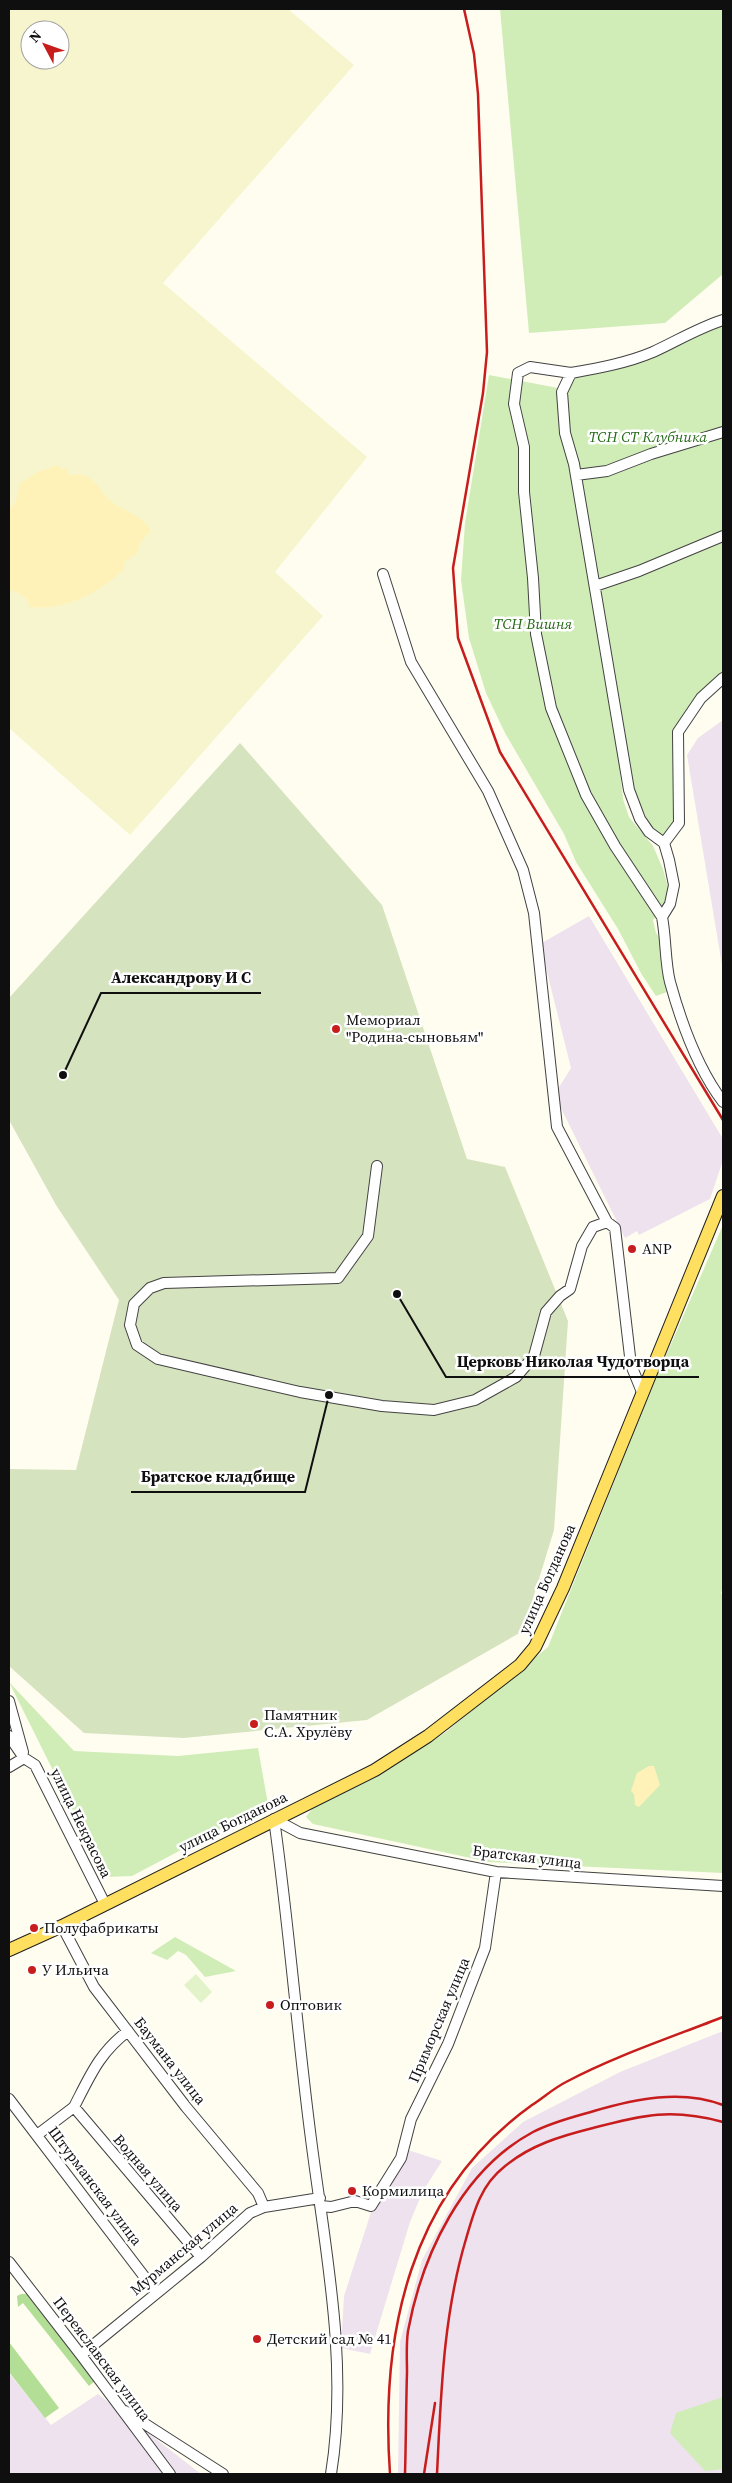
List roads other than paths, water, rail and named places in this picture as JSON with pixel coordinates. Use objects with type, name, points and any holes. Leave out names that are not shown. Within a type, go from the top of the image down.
[{"type":"main road","name":"улица Богданова","points":[[9,1950],[62,1926],[375,1770],[428,1736],[520,1666],[535,1647],[563,1588],[723,1196]]},
{"type":"street","points":[[723,320],[702,327],[652,352],[605,367],[571,373],[530,367],[518,373],[514,404],[524,447],[524,492],[533,578],[536,634],[551,708],[586,795],[615,846],[662,916],[667,941],[670,980],[697,1056],[723,1102]]},
{"type":"street","points":[[571,373],[562,392],[565,433],[576,475],[629,790],[640,819],[649,832],[664,843],[674,885],[670,904],[662,916]]},
{"type":"street","points":[[576,475],[607,471],[651,454],[723,432]]},
{"type":"street","points":[[595,586],[639,571],[723,536]]},
{"type":"street","points":[[383,574],[410,662],[488,791],[523,870],[534,914],[557,1127],[607,1222],[615,1228],[631,1365],[642,1392]]},
{"type":"street","points":[[664,843],[679,823],[678,732],[701,698],[723,678]]},
{"type":"street","points":[[377,1166],[368,1236],[338,1278],[164,1282],[150,1288],[134,1304],[130,1326],[137,1345],[158,1359],[300,1392],[382,1406],[434,1410],[475,1400],[516,1377],[534,1356],[546,1312],[560,1296],[570,1289],[582,1246],[594,1227],[607,1222]]},
{"type":"street","points":[[9,1701],[24,1758],[9,1767]]},
{"type":"street","name":"улица Некрасова","points":[[9,1736],[24,1758],[35,1764],[105,1904]]},
{"type":"street","points":[[274,1819],[302,2064],[332,2300],[338,2376],[336,2446],[331,2474]]},
{"type":"street","name":"Братская улица","points":[[274,1819],[300,1833],[496,1872],[723,1886]]},
{"type":"street","name":"Приморская улица","points":[[320,2202],[331,2207],[355,2201],[371,2206],[402,2158],[411,2119],[448,2044],[485,1948],[496,1872]]},
{"type":"street","name":"Баумана улица","points":[[62,1926],[94,1987],[186,2107],[258,2193],[264,2207]]},
{"type":"street","points":[[37,2135],[74,2107],[93,2069],[110,2044],[128,2031]]},
{"type":"street","name":"Штурманская улица","points":[[9,2099],[156,2292]]},
{"type":"street","name":"Водная улица","points":[[74,2107],[201,2257]]},
{"type":"street","name":"Мурманская улица","points":[[81,2355],[201,2257],[250,2214],[264,2207],[320,2202]]},
{"type":"street","name":"Переяславская улица","points":[[9,2262],[170,2474]]},
{"type":"street","points":[[121,2408],[223,2474]]},
{"type":"railway","points":[[464,9],[474,54],[478,94],[487,352],[483,393],[453,568],[458,638],[500,752],[723,1120]]},
{"type":"railway","points":[[390,2474],[388,2421],[391,2369],[398,2318],[412,2269],[431,2223],[457,2180],[490,2140],[532,2105],[562,2084],[624,2055],[723,2017]]},
{"type":"railway","points":[[405,2474],[407,2341],[414,2302],[423,2273],[449,2217],[485,2168],[508,2148],[533,2132],[563,2120],[610,2107],[642,2100],[675,2097],[707,2100],[723,2105]]},
{"type":"railway","points":[[437,2474],[444,2355],[452,2297],[472,2218],[479,2199],[489,2182],[514,2159],[535,2147],[593,2128],[643,2117],[672,2114],[723,2122]]},
{"type":"railway","points":[[424,2474],[435,2403]]},
{"type":"place","name":"Мемориал \"Родина-сыновьям\"","points":[[336,1029]]},
{"type":"place","name":"Александрову И С","points":[[63,1075]]},
{"type":"place","name":"ANP","points":[[632,1249]]},
{"type":"place","name":"Церковь Николая Чудотворца","points":[[397,1294]]},
{"type":"place","name":"Братское кладбище","points":[[329,1395]]},
{"type":"place","name":"Памятник С.А. Хрулёву","points":[[254,1724]]},
{"type":"place","name":"Полуфабрикаты","points":[[34,1928]]},
{"type":"place","name":"У Ильича","points":[[32,1970]]},
{"type":"place","name":"Оптовик","points":[[270,2005]]},
{"type":"place","name":"Кормилица","points":[[352,2191]]},
{"type":"place","name":"Детский сад № 41","points":[[257,2339]]},
{"type":"park label","name":"ТСН СТ Клубника","points":[[648,437]]},
{"type":"park label","name":"ТСН Вишня","points":[[533,624]]}]
